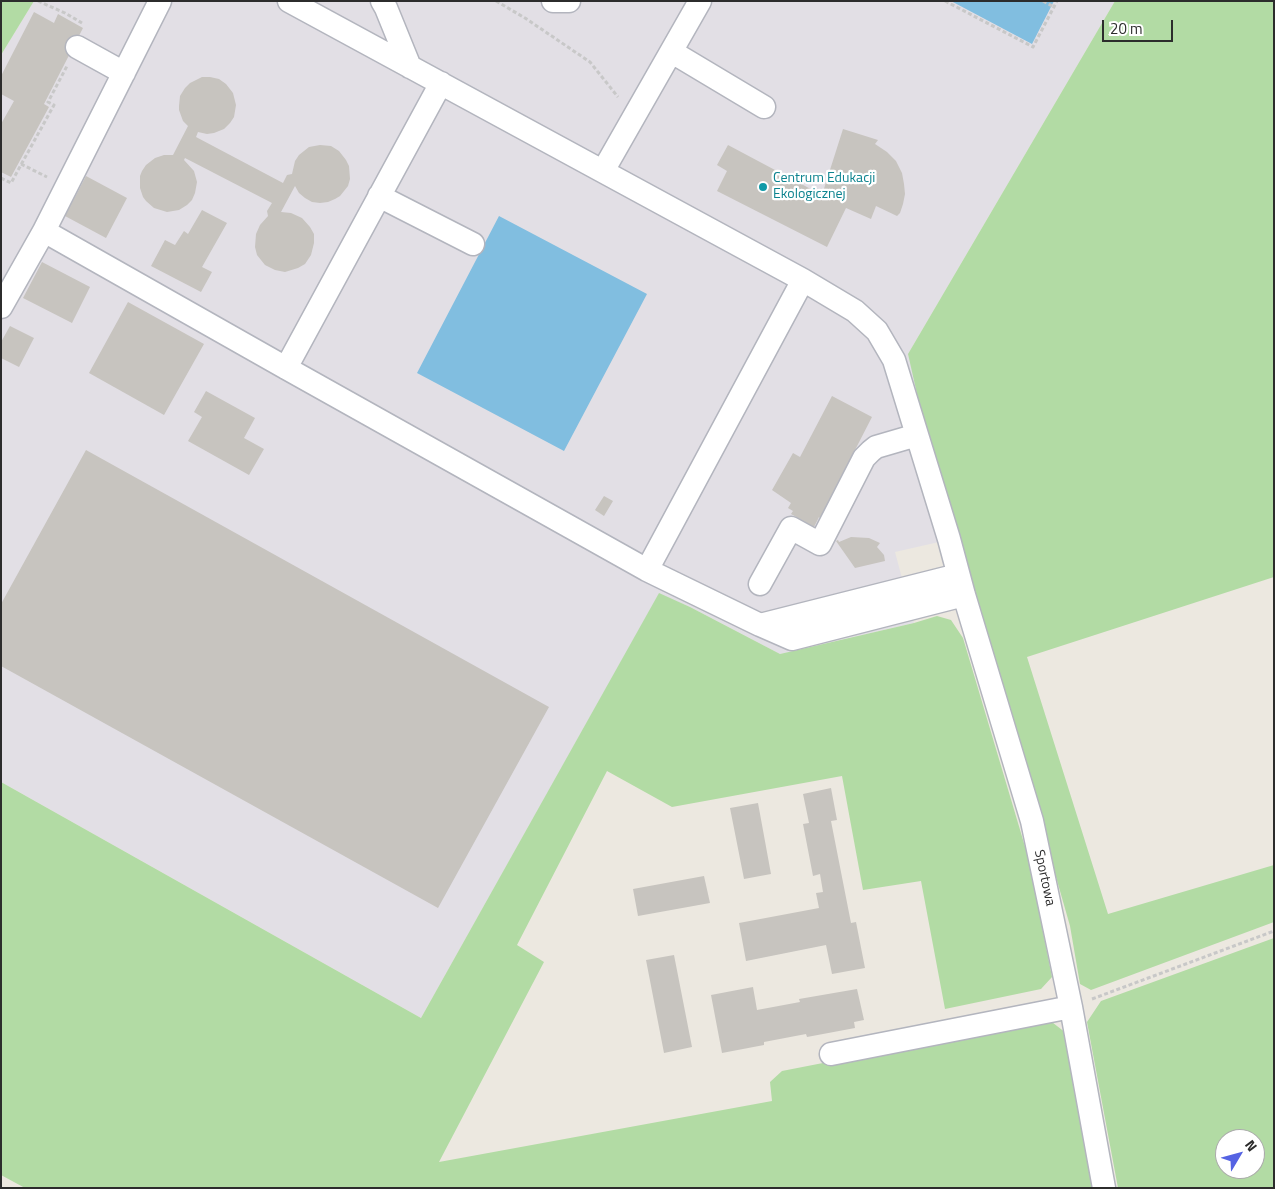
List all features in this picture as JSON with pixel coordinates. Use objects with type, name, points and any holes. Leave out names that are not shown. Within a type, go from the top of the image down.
[{"type":"street","points":[[1,307],[44,231],[160,1]]},
{"type":"street","name":"Sportowa","points":[[289,1],[803,280],[855,311],[877,331],[894,360],[1032,822],[1072,1007],[1104,1188]]},
{"type":"street","points":[[382,1],[410,67]]},
{"type":"street","points":[[553,1],[569,1]]},
{"type":"street","points":[[603,171],[700,1]]},
{"type":"street","points":[[77,48],[124,73]]},
{"type":"street","points":[[672,52],[764,108]]},
{"type":"street","points":[[286,368],[441,83]]},
{"type":"street","points":[[379,196],[473,244]]},
{"type":"street","points":[[44,231],[647,570],[792,639],[961,585]]},
{"type":"street","points":[[647,570],[803,280]]},
{"type":"street","points":[[760,584],[791,528],[820,544],[864,458],[871,450],[917,435]]},
{"type":"street","points":[[831,1054],[1072,1007]]},
{"type":"path","points":[[1,178],[11,183],[54,105],[48,102],[88,27],[38,1]]},
{"type":"path","points":[[496,1],[525,18],[590,62],[617,96],[636,114]]},
{"type":"path","points":[[946,1],[1033,47],[1057,1]]},
{"type":"path","points":[[1043,1],[1054,7]]},
{"type":"path","points":[[1072,1007],[1274,931]]},
{"type":"shaded area","points":[[34,1],[1115,1],[908,354],[961,537],[895,552],[914,623],[780,654],[690,607],[659,594],[421,1018],[1,782],[1,55]]},
{"type":"green space","points":[[1,1],[34,1],[1,55]]},
{"type":"green space","points":[[1115,1],[1274,1],[1274,577],[1027,657],[1108,914],[1274,865],[1274,922],[1091,990],[1080,984],[1070,926],[969,572],[958,575],[908,354]]},
{"type":"green space","points":[[659,593],[780,654],[937,616],[951,620],[963,638],[1029,860],[1052,977],[1041,989],[945,1009],[921,881],[863,890],[842,776],[672,807],[607,771],[517,945],[544,962],[439,1162],[772,1101],[770,1082],[782,1071],[1048,1019],[1066,1033],[1094,1188],[25,1188],[1,1175],[1,782],[421,1018]]},
{"type":"green space","points":[[1274,938],[1274,1188],[1118,1188],[1087,1022],[1101,1001]]},
{"type":"water","points":[[951,1],[1054,1],[1032,44]]},
{"type":"water","points":[[499,216],[647,294],[564,451],[417,373]]},
{"type":"building","points":[[34,12],[54,23],[58,14],[83,28],[44,104],[49,107],[11,177],[1,172],[1,124],[14,101],[1,94],[1,76]]},
{"type":"building","points":[[202,77],[219,79],[226,84],[233,93],[236,105],[234,117],[224,129],[207,134],[198,132],[196,137],[283,183],[287,175],[292,174],[295,161],[299,155],[309,147],[331,146],[339,151],[346,160],[349,166],[350,179],[348,186],[340,196],[328,202],[312,202],[299,193],[295,186],[281,212],[291,213],[302,218],[314,234],[311,255],[305,264],[298,268],[285,272],[275,270],[265,265],[257,255],[255,247],[256,234],[260,225],[268,216],[267,211],[272,203],[185,158],[184,160],[194,171],[197,182],[192,200],[187,205],[179,210],[167,212],[154,208],[143,197],[140,188],[142,171],[155,158],[173,155],[188,126],[183,121],[179,110],[180,96],[190,83]]},
{"type":"building","name":"Centrum Edukacji Ekologicznej","points":[[843,129],[878,140],[875,144],[896,161],[902,173],[905,194],[900,213],[897,216],[876,206],[871,219],[846,208],[827,247],[717,191],[727,171],[717,165],[728,145],[822,195]]},
{"type":"building","points":[[86,176],[127,198],[106,238],[65,216]]},
{"type":"building","points":[[202,210],[227,223],[202,267],[212,272],[201,292],[151,266],[165,240],[175,245],[184,231],[188,234]]},
{"type":"building","points":[[42,262],[90,287],[72,323],[23,298]]},
{"type":"building","points":[[128,302],[204,344],[164,415],[89,373]]},
{"type":"building","points":[[10,326],[34,338],[19,367],[1,358],[1,342]]},
{"type":"building","points":[[206,391],[255,418],[244,438],[264,449],[249,475],[188,441],[202,417],[194,412]]},
{"type":"building","points":[[832,396],[872,417],[814,527],[791,514],[793,511],[788,508],[791,503],[772,490],[793,453],[800,457]]},
{"type":"building","points":[[86,450],[549,707],[438,908],[1,666],[1,604]]},
{"type":"building","points":[[604,496],[613,501],[604,516],[595,510]]},
{"type":"building","points":[[851,537],[869,538],[880,543],[877,547],[884,555],[885,561],[855,568],[836,541],[838,540],[839,542]]},
{"type":"building","points":[[831,788],[837,820],[831,821],[851,923],[856,922],[865,968],[832,974],[826,945],[746,961],[739,923],[819,908],[816,893],[823,892],[820,874],[813,876],[803,824],[809,823],[803,794]]},
{"type":"building","points":[[758,803],[771,874],[744,879],[730,808]]},
{"type":"building","points":[[704,876],[710,903],[638,916],[633,889]]},
{"type":"building","points":[[674,955],[692,1047],[664,1053],[646,960]]},
{"type":"building","points":[[753,987],[757,1010],[800,1002],[799,999],[857,989],[864,1020],[854,1022],[855,1028],[807,1037],[806,1034],[722,1053],[711,995]]},
{"type":"place","name":"Centrum Edukacji Ekologicznej","points":[[763,187]]}]
